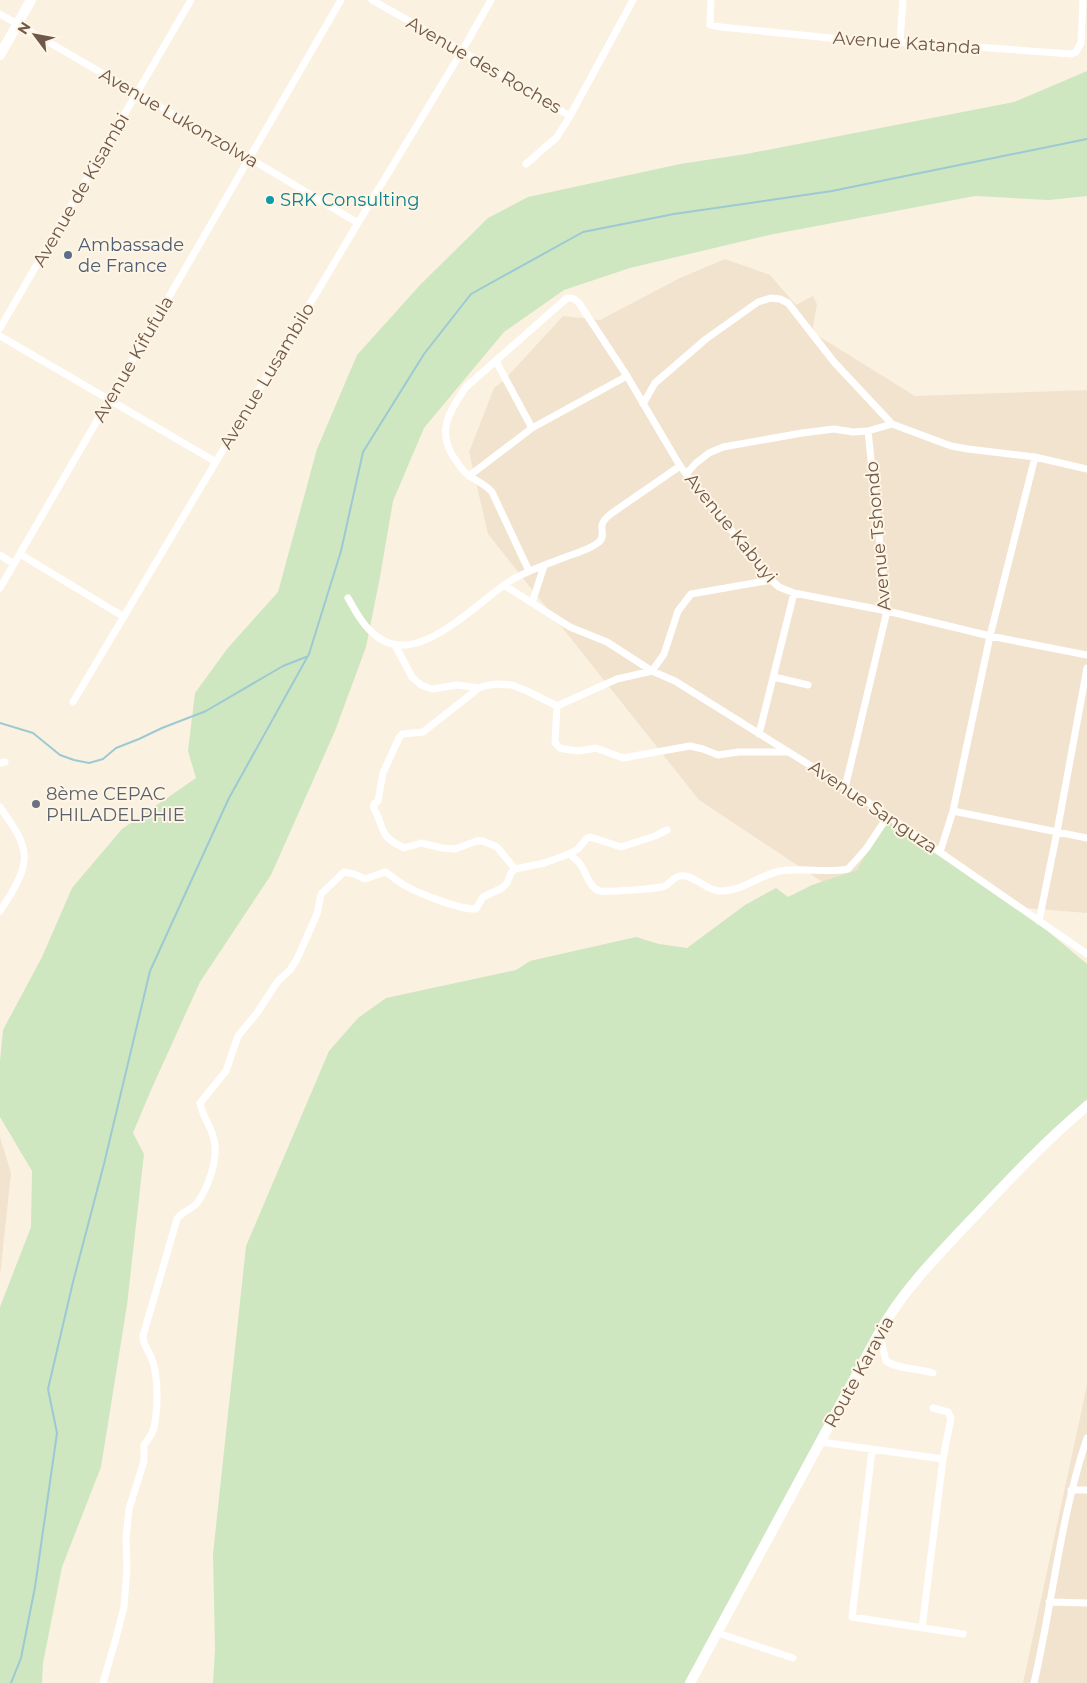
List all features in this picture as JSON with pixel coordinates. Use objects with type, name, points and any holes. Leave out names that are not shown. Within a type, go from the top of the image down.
[{"type":"street","points":[[0,55],[31,0]]},
{"type":"street","name":"Avenue de Kisambi","points":[[0,328],[191,0]]},
{"type":"street","name":"Avenue Kifufula","points":[[0,588],[341,0]]},
{"type":"street","name":"Avenue des Roches","points":[[372,0],[570,116]]},
{"type":"street","name":"Avenue Lusambilo","points":[[73,702],[491,0]]},
{"type":"street","points":[[526,164],[556,137],[570,116],[633,0]]},
{"type":"street","name":"Avenue Katanda","points":[[711,0],[710,25],[765,32],[1074,54],[1078,50],[1080,43],[1083,0]]},
{"type":"street","points":[[900,42],[903,0]]},
{"type":"street","name":"Avenue Lukonzolwa","points":[[0,14],[358,223]]},
{"type":"street","name":"Avenue Kabuyi","points":[[496,361],[567,298],[574,299],[579,303],[627,376],[680,466],[779,588],[794,593],[887,611],[990,636],[1087,655]]},
{"type":"street","points":[[644,404],[655,383],[706,339],[758,302],[770,298],[780,299],[788,303],[834,362],[892,424],[904,430],[959,448],[1035,457],[1087,469]]},
{"type":"street","points":[[0,336],[216,462]]},
{"type":"street","points":[[528,571],[492,492],[485,484],[469,476],[450,453],[444,438],[446,423],[466,387],[496,361],[532,428]]},
{"type":"street","points":[[469,476],[532,428],[627,376]]},
{"type":"street","points":[[686,474],[709,453],[724,447],[802,433],[834,429],[853,432],[892,424]]},
{"type":"street","name":"Avenue Tshondo","points":[[846,788],[887,611],[868,430]]},
{"type":"street","points":[[940,852],[953,811],[990,636],[1035,457]]},
{"type":"street","points":[[348,598],[357,614],[374,635],[396,645],[422,643],[438,635],[504,585],[528,571],[600,542],[603,538],[602,525],[612,513],[680,466]]},
{"type":"street","points":[[20,554],[124,617]]},
{"type":"street","points":[[0,555],[14,564]]},
{"type":"street","points":[[532,603],[544,566]]},
{"type":"street","points":[[558,706],[617,678],[652,671],[664,654],[678,611],[691,594],[771,580]]},
{"type":"street","name":"Avenue Sanguza","points":[[504,585],[570,627],[607,642],[652,671],[676,681],[846,788],[1087,954]]},
{"type":"street","points":[[758,734],[794,593]]},
{"type":"street","points":[[396,645],[412,677],[421,685],[432,689],[457,686],[479,688],[496,684],[512,685],[558,706]]},
{"type":"street","points":[[1039,921],[1087,668]]},
{"type":"street","points":[[774,677],[808,684]]},
{"type":"street","points":[[479,688],[423,732],[402,734],[383,774],[378,801],[374,804],[374,809],[379,816],[384,834],[394,843],[404,848],[421,843],[442,848],[455,848],[476,841],[483,841],[497,847],[515,869]]},
{"type":"street","points":[[558,706],[555,743],[564,750],[579,751],[596,748],[623,758],[690,746],[703,748],[718,755],[740,752],[788,752]]},
{"type":"street","points":[[0,807],[19,836],[24,853],[24,864],[0,911]]},
{"type":"street","points":[[953,811],[1087,838]]},
{"type":"street","points":[[569,854],[580,864],[592,886],[599,891],[664,886],[676,877],[681,876],[688,877],[714,890],[726,890],[741,887],[777,871],[848,869],[866,848],[888,816]]},
{"type":"street","points":[[102,1683],[124,1607],[127,1568],[126,1538],[129,1509],[144,1461],[144,1445],[150,1438],[154,1428],[157,1377],[152,1358],[142,1344],[143,1336],[177,1219],[183,1212],[197,1204],[216,1153],[214,1137],[201,1108],[202,1100],[226,1071],[238,1036],[257,1013],[278,981],[290,970],[297,959],[317,914],[321,894],[342,874],[348,872],[369,879],[385,872],[421,893],[470,909],[476,909],[483,897],[502,888],[507,883],[515,869],[544,863],[569,854],[578,849],[584,840],[588,838],[621,847],[656,836],[667,830]]},
{"type":"street","name":"Route Karavia","points":[[690,1683],[879,1333],[901,1297],[1033,1155],[1087,1106]]},
{"type":"street","points":[[879,1333],[886,1361],[897,1366],[933,1373]]},
{"type":"street","points":[[922,1628],[943,1459],[951,1418],[948,1412],[932,1408]]},
{"type":"street","points":[[1034,1683],[1071,1490],[1087,1438]]},
{"type":"street","points":[[820,1442],[943,1459]]},
{"type":"street","points":[[872,1450],[852,1617],[963,1634]]},
{"type":"street","points":[[1071,1490],[1087,1490]]},
{"type":"street","points":[[1049,1602],[1087,1604]]},
{"type":"street","points":[[718,1632],[793,1658]]},
{"type":"shaded area","points":[[725,259],[770,275],[796,305],[813,296],[817,304],[812,332],[915,396],[1087,390],[1087,913],[839,893],[699,800],[488,534],[469,452],[494,388],[504,380],[563,316],[600,320],[680,278]]},
{"type":"shaded area","points":[[0,1137],[11,1173],[0,1276]]},
{"type":"shaded area","points":[[1087,1385],[1087,1683],[1023,1683]]},
{"type":"green space","points":[[1087,71],[1087,196],[1049,200],[975,196],[769,235],[630,268],[564,290],[504,332],[424,428],[393,501],[366,647],[335,731],[271,875],[200,982],[133,1133],[144,1154],[127,1305],[101,1467],[62,1567],[43,1663],[42,1683],[0,1683],[0,1307],[31,1227],[32,1171],[0,1117],[0,1061],[3,1030],[42,957],[72,888],[122,829],[196,778],[188,751],[195,693],[227,649],[278,592],[317,449],[357,355],[420,285],[488,218],[528,197],[680,164],[746,154],[1014,102]]},
{"type":"green space","points":[[888,816],[1020,908],[1087,964],[1087,1099],[888,1312],[686,1683],[213,1683],[215,1649],[213,1554],[246,1246],[329,1051],[358,1018],[386,998],[516,970],[530,961],[636,937],[659,944],[687,948],[745,905],[776,888],[788,897],[812,885],[857,870]]},
{"type":"waterway","points":[[11,1683],[21,1658],[35,1587],[57,1433],[48,1389],[150,971],[229,798],[309,654],[341,551],[363,452],[424,354],[471,294],[583,232],[674,214],[832,191],[1087,139]]},
{"type":"waterway","points":[[0,723],[33,733],[60,755],[89,763],[103,759],[116,748],[206,711],[283,666],[306,657]]},
{"type":"place","name":"SRK Consulting","points":[[270,200]]},
{"type":"place","name":"Ambassade de France","points":[[68,255]]},
{"type":"place","name":"8ème CEPAC PHILADELPHIE","points":[[36,804]]}]
